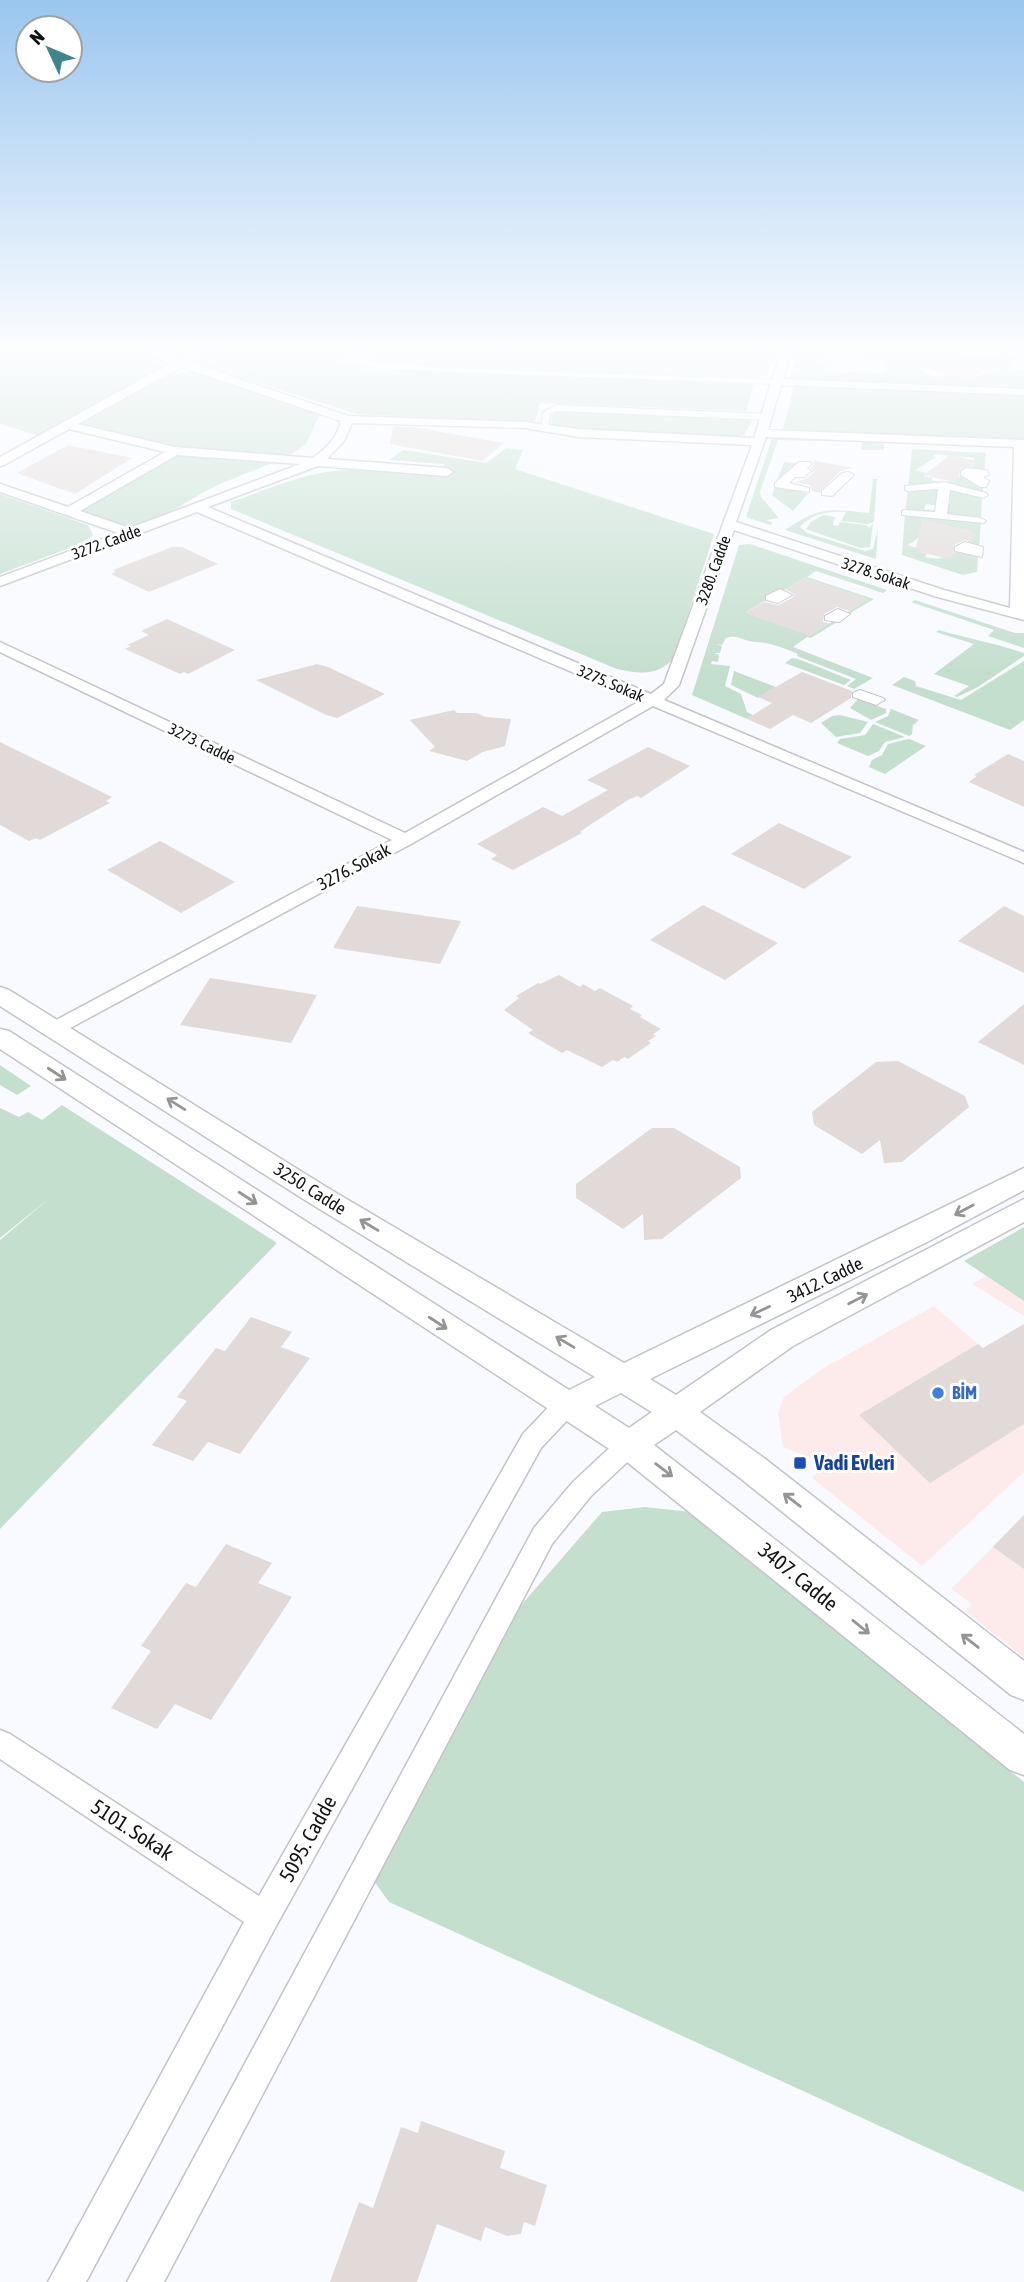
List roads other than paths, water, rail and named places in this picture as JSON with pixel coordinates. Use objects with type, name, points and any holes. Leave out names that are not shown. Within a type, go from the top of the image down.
[{"type":"street","points":[[69,512],[164,457]]},
{"type":"street","points":[[250,457],[447,472]]},
{"type":"street","name":"3272. Cadde","points":[[0,582],[199,508],[314,463],[320,457]]},
{"type":"street","name":"3280. Cadde","points":[[653,701],[671,685],[753,457]]},
{"type":"street","points":[[1020,615],[1022,457]]},
{"type":"street","points":[[802,464],[807,464],[798,470],[806,471],[801,475],[793,474],[783,484],[804,491],[778,485],[802,464]]},
{"type":"street","points":[[944,485],[983,495],[946,486],[942,516],[981,521],[905,512],[939,515],[943,486],[908,488],[944,485]]},
{"type":"street","points":[[0,488],[131,533]]},
{"type":"street","name":"3275. Sokak","points":[[199,508],[1024,858]]},
{"type":"street","name":"3278. Sokak","points":[[729,524],[939,593],[1020,615]]},
{"type":"street","name":"3273. Cadde","points":[[0,646],[405,839]]},
{"type":"street","name":"3276. Sokak","points":[[54,1029],[653,701]]},
{"type":"street","name":"3250. Cadde","points":[[0,995],[318,1195],[623,1377]]},
{"type":"street","points":[[9,1043],[54,1029]]},
{"type":"street","points":[[9,1043],[565,1406]]},
{"type":"street","name":"3412. Cadde","points":[[565,1406],[907,1240],[1024,1178]]},
{"type":"street","name":"3412. Cadde","points":[[629,1445],[782,1338],[1024,1209]]},
{"type":"street","points":[[623,1377],[675,1411],[752,1468],[1024,1683]]},
{"type":"street","name":"3407. Cadde","points":[[565,1406],[629,1445],[1024,1758]]},
{"type":"street","name":"5095. Cadde","points":[[65,2282],[264,1917],[532,1441],[565,1406]]},
{"type":"street","points":[[145,2282],[543,1536],[582,1489],[629,1445]]},
{"type":"street","name":"5101. Sokak","points":[[0,1743],[264,1917]]},
{"type":"place","name":"BİM","points":[[938,1393]]},
{"type":"place","name":"Vadi Evleri","points":[[800,1463]]}]
